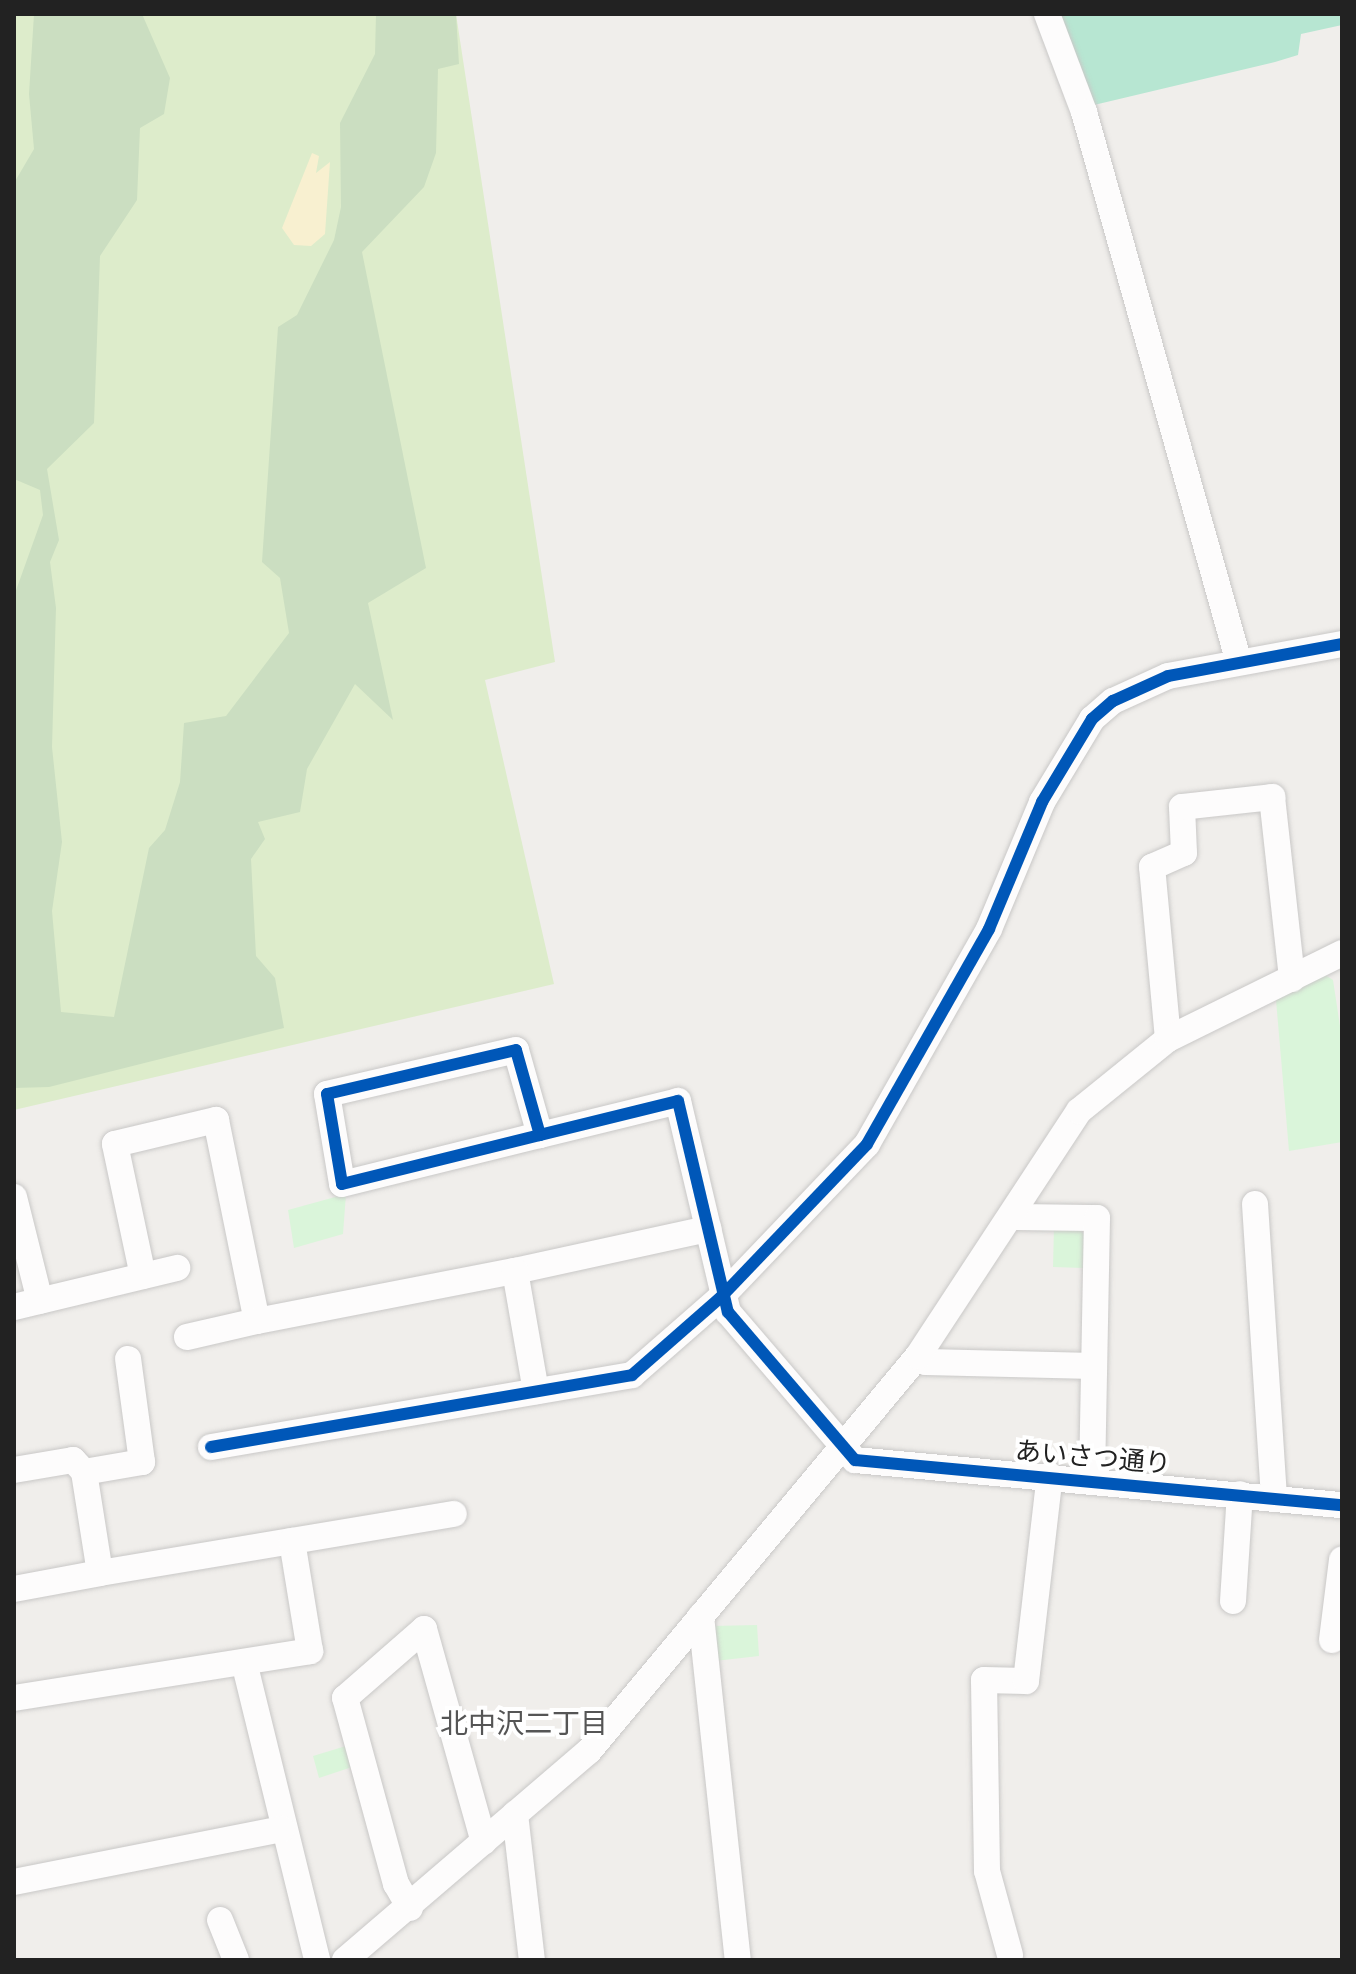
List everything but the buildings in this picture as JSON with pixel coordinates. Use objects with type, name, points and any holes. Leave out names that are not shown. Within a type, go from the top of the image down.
[{"type":"street","points":[[1047,14],[1084,112],[1238,659]]},
{"type":"street","points":[[211,1447],[632,1375],[721,1297],[867,1144],[989,929],[1042,802],[1092,719],[1136,689],[1238,659],[1342,644]]},
{"type":"street","points":[[1168,1039],[1152,867],[1184,853],[1182,807],[1272,797],[1292,979]]},
{"type":"street","points":[[345,1960],[410,1908],[589,1751],[843,1451],[918,1356],[1079,1111],[1168,1039],[1342,953]]},
{"type":"street","points":[[540,1135],[516,1050],[327,1094],[342,1184],[678,1101],[721,1297],[839,1436],[843,1451]]},
{"type":"street","points":[[143,1276],[115,1144],[216,1120],[257,1321]]},
{"type":"street","points":[[14,1197],[40,1301]]},
{"type":"street","points":[[1255,1204],[1274,1497]]},
{"type":"street","points":[[1011,1217],[1097,1218],[1092,1478]]},
{"type":"street","points":[[187,1337],[708,1229]]},
{"type":"street","points":[[14,1307],[177,1268]]},
{"type":"street","points":[[515,1271],[536,1391]]},
{"type":"street","points":[[918,1356],[926,1362],[1094,1366]]},
{"type":"street","points":[[84,1472],[142,1462],[128,1359]]},
{"type":"street","name":"あいさつ通り","points":[[843,1451],[855,1460],[1092,1478],[1342,1505]]},
{"type":"street","points":[[14,1470],[73,1460],[84,1472],[100,1573]]},
{"type":"street","points":[[1010,1955],[987,1871],[984,1680],[1026,1681],[1050,1475]]},
{"type":"street","points":[[1233,1601],[1240,1494]]},
{"type":"street","points":[[14,1589],[454,1514]]},
{"type":"street","points":[[14,1698],[310,1651],[292,1541]]},
{"type":"street","points":[[1332,1640],[1342,1560]]},
{"type":"street","points":[[701,1616],[738,1960]]},
{"type":"street","points":[[410,1908],[396,1884],[345,1698],[424,1629],[484,1842]]},
{"type":"street","points":[[244,1662],[282,1829],[317,1960]]},
{"type":"street","points":[[515,1814],[532,1960]]},
{"type":"street","points":[[14,1882],[282,1829]]},
{"type":"street","points":[[220,1920],[236,1960]]},
{"type":"green space","points":[[14,14],[456,14],[555,662],[485,680],[554,984],[14,1110]]},
{"type":"green space","points":[[34,14],[142,14],[170,78],[164,114],[140,128],[137,200],[100,256],[94,423],[47,469],[59,540],[50,562],[56,608],[52,747],[62,842],[52,911],[61,1012],[114,1017],[149,848],[165,830],[180,782],[184,723],[226,716],[289,633],[280,578],[262,562],[278,327],[297,315],[334,240],[341,207],[340,123],[375,54],[376,14],[456,14],[459,64],[438,69],[436,153],[424,187],[362,252],[426,568],[368,603],[393,720],[355,684],[307,769],[300,812],[258,822],[265,839],[251,859],[256,956],[275,978],[284,1028],[49,1087],[14,1088],[14,596],[43,515],[40,490],[14,479],[14,183],[34,149],[29,94]]},
{"type":"green space","points":[[1060,14],[1342,14],[1342,25],[1301,34],[1298,55],[1094,105]]},
{"type":"green space","points":[[1325,975],[1333,980],[1342,1039],[1342,1142],[1289,1151],[1276,1000]]},
{"type":"green space","points":[[346,1194],[343,1234],[294,1248],[288,1210]]},
{"type":"green space","points":[[1054,1226],[1076,1226],[1084,1234],[1083,1268],[1053,1267]]},
{"type":"green space","points":[[757,1625],[759,1656],[715,1661],[712,1626]]},
{"type":"green space","points":[[346,1746],[352,1767],[319,1778],[313,1756]]},
{"type":"sand","points":[[312,153],[319,156],[316,173],[330,162],[325,234],[311,246],[294,245],[282,228]]},
{"type":"cycle path","points":[[211,1447],[632,1375],[721,1297],[867,1144],[989,929],[1042,802],[1092,719],[1113,701],[1168,676],[1342,644]]},
{"type":"cycle path","points":[[540,1135],[516,1050],[327,1094],[342,1184],[678,1101],[728,1312],[855,1460],[1342,1505]]},
{"type":"district","name":"北中沢二丁目","points":[[524,1724]]}]
